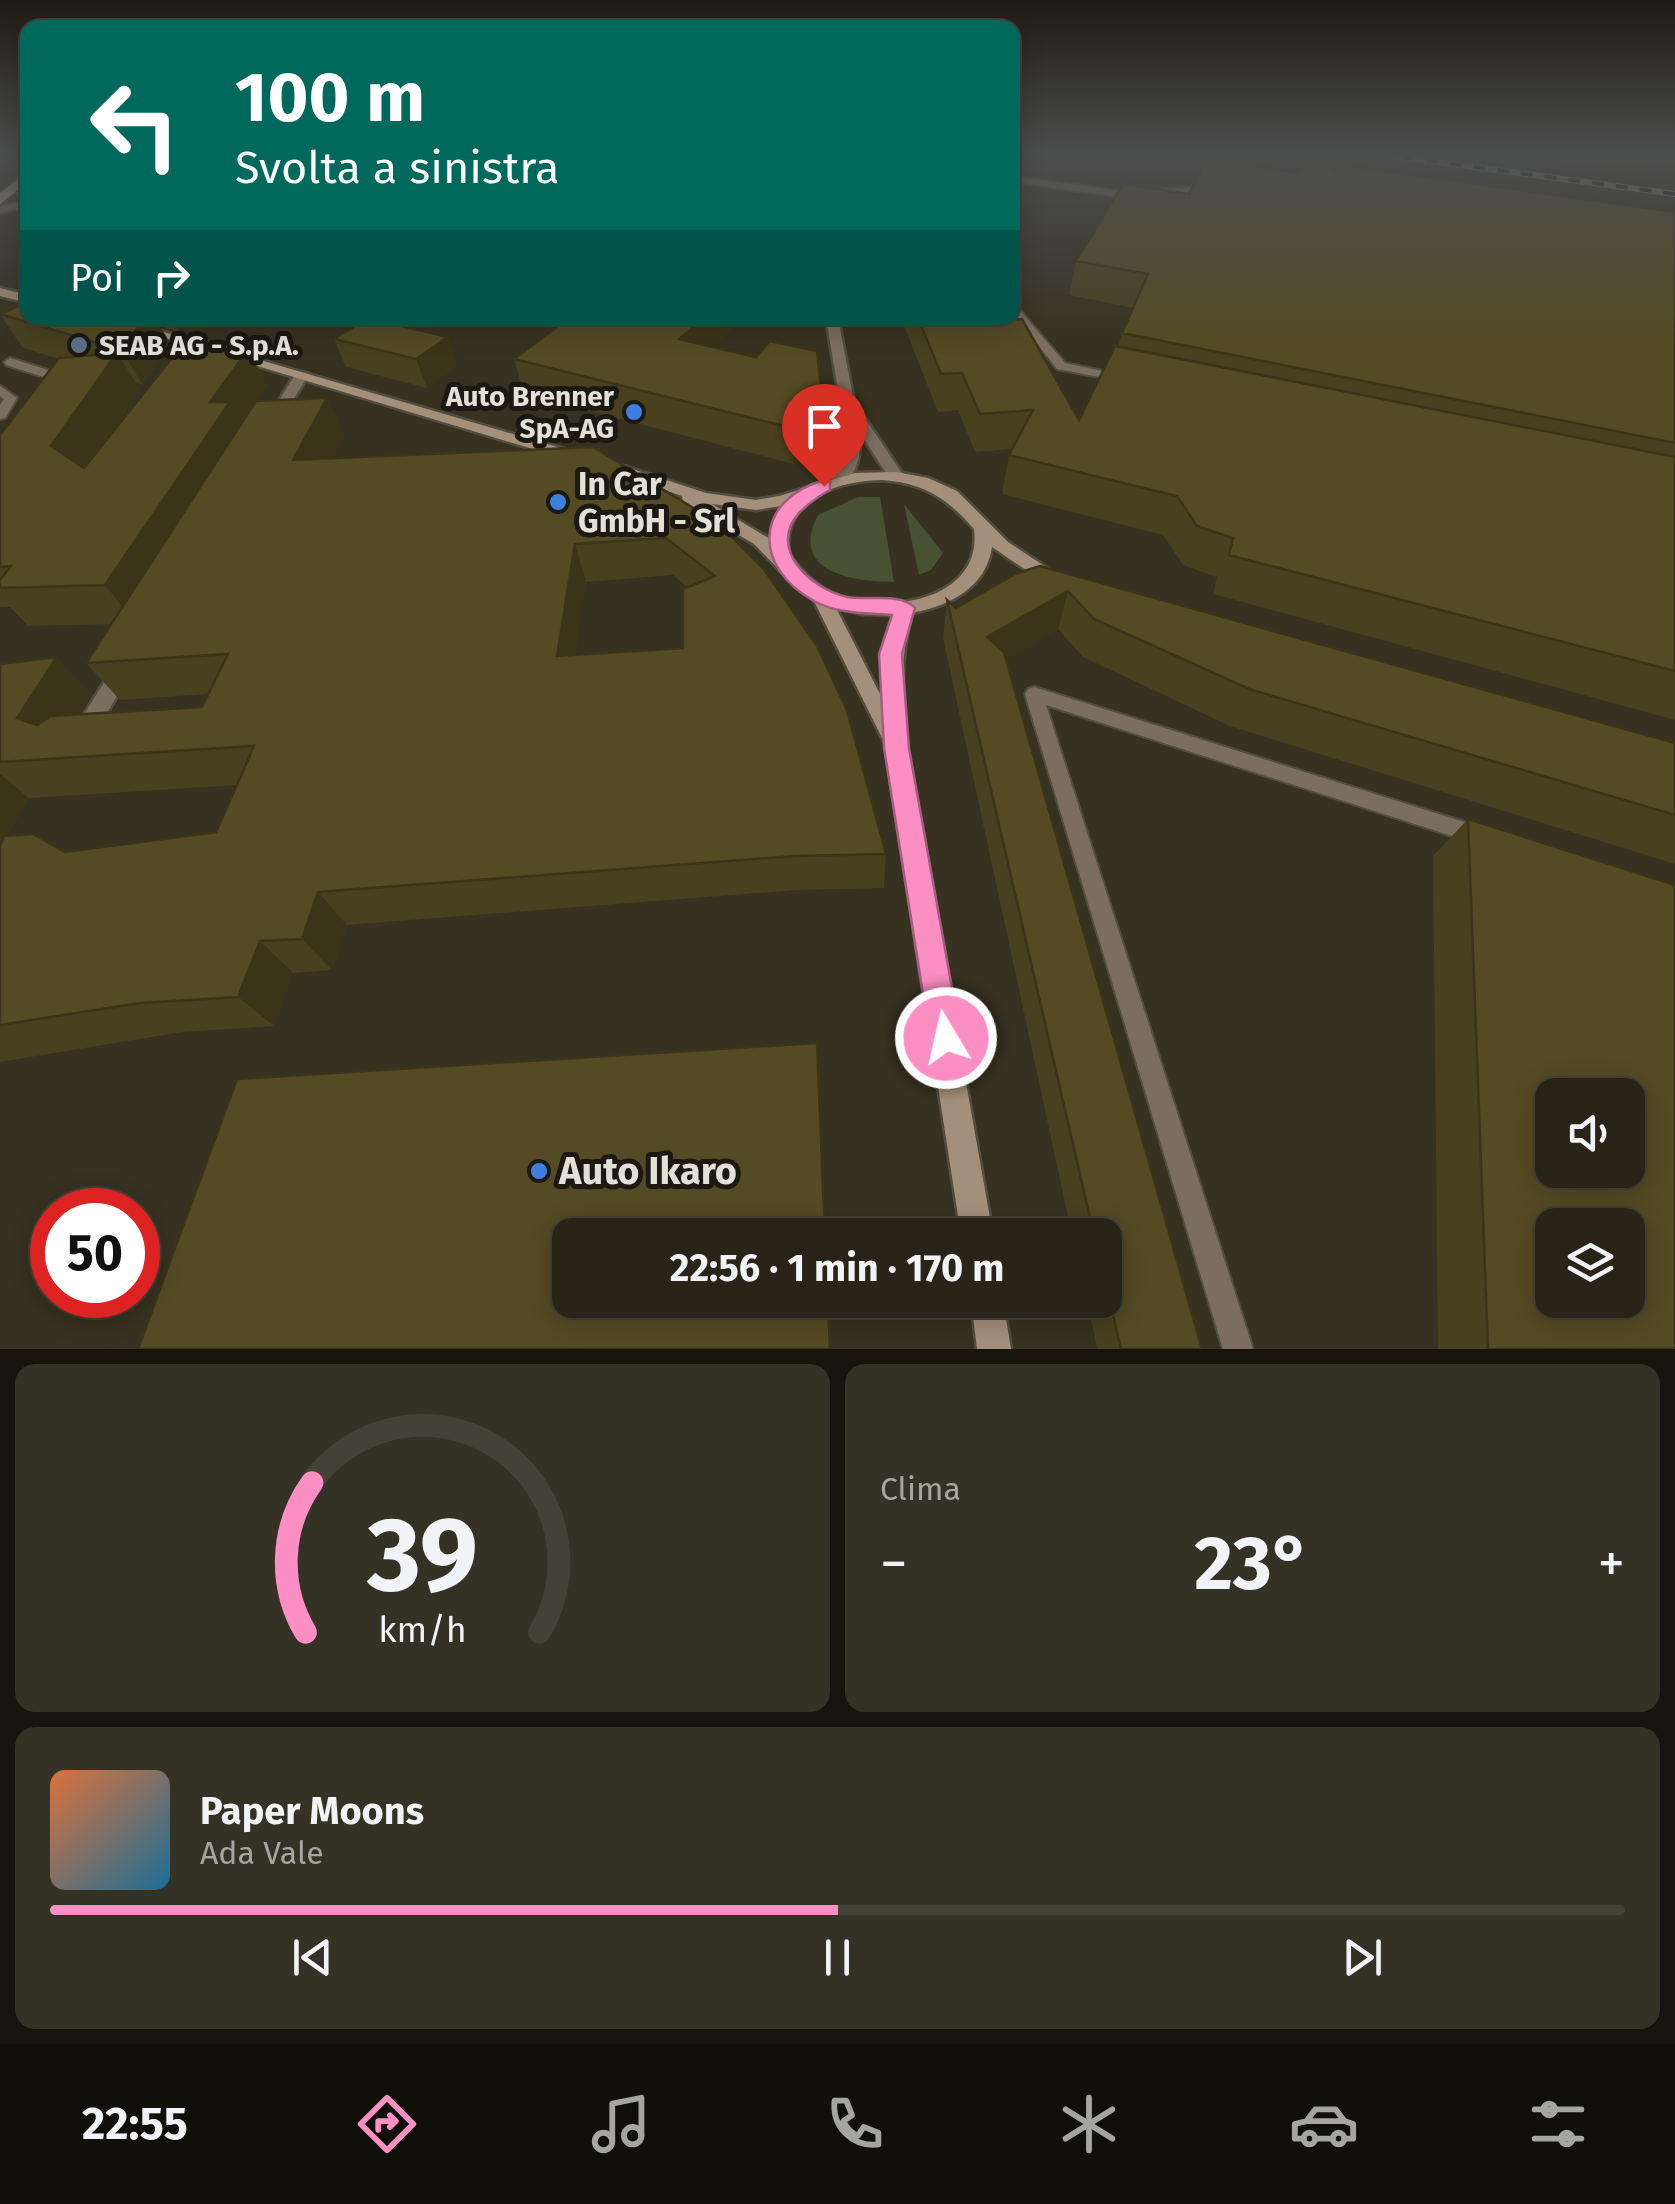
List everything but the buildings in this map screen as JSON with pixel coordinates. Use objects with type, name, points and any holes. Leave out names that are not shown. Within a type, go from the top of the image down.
[{"type":"main road","points":[[129,325],[583,459]]},
{"type":"main road","points":[[602,464],[672,488],[751,505],[805,496],[840,480],[896,476],[934,486],[959,500],[1006,552],[1075,593],[1040,592]]},
{"type":"main road","points":[[672,488],[780,557]]},
{"type":"main road","points":[[805,496],[783,520],[777,542],[780,557],[788,570],[821,596],[847,604],[904,608],[946,596],[960,588],[982,562],[982,528]]},
{"type":"main road","points":[[960,588],[991,586]]},
{"type":"main road","points":[[821,596],[896,748]]},
{"type":"main road","points":[[904,608],[890,654],[896,748],[918,860],[973,1218]]},
{"type":"main road","points":[[990,1318],[994,1349]]},
{"type":"street","points":[[833,325],[852,416],[853,456],[840,480]]},
{"type":"street","points":[[260,442],[302,374]]},
{"type":"street","points":[[852,416],[896,476]]},
{"type":"street","points":[[74,749],[136,647]]},
{"type":"lane","points":[[1020,314],[1061,366],[1138,382]]},
{"type":"lane","points":[[3,363],[64,377],[68,384],[61,394]]},
{"type":"lane","points":[[0,390],[11,398],[0,415]]},
{"type":"lane","points":[[1238,1349],[1034,694],[1505,844]]},
{"type":"green space","points":[[858,497],[880,497],[894,582],[843,576],[818,561],[811,549],[811,534],[818,515]]},
{"type":"green space","points":[[904,504],[943,553],[931,570],[919,575]]},
{"type":"place","name":"SEAB AG - S.p.A.","points":[[79,345]]},
{"type":"place","name":"Auto Brenner SpA-AG","points":[[634,412]]},
{"type":"place","name":"In Car GmbH - Srl","points":[[558,502]]},
{"type":"place","name":"Auto Ikaro","points":[[539,1171]]},
{"type":"route","points":[[824,486],[805,496],[783,520],[777,542],[780,557],[788,570],[821,596],[847,604],[904,608],[890,654],[896,748],[915,840],[946,1038]]}]
